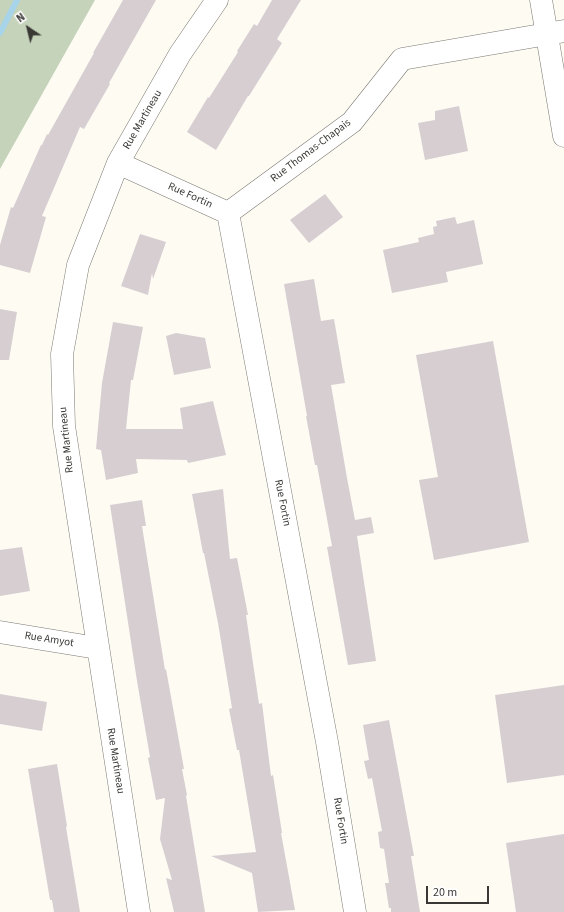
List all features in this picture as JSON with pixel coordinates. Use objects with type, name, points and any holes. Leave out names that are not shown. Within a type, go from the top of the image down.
[{"type":"street","name":"Rue Martineau","points":[[139,912],[97,648],[64,426],[62,354],[78,265],[118,164],[180,54],[217,0]]},
{"type":"street","points":[[542,0],[555,32],[564,136]]},
{"type":"street","name":"Rue Thomas-Chapais","points":[[228,213],[352,122],[402,59],[555,32]]},
{"type":"street","name":"Rue Fortin","points":[[118,164],[228,213],[326,735],[355,912]]},
{"type":"street","name":"Rue Amyot","points":[[0,632],[97,648]]},
{"type":"green space","points":[[0,0],[95,0],[0,169]]},
{"type":"building","points":[[123,0],[156,0],[84,129],[80,127],[42,216],[46,217],[30,273],[0,265],[0,245],[11,207],[13,208],[41,145]]},
{"type":"building","points":[[272,0],[301,0],[277,39],[282,43],[216,150],[187,132],[254,24],[257,26]]},
{"type":"building","points":[[459,106],[468,151],[425,160],[418,123],[435,120],[435,111]]},
{"type":"building","points":[[325,194],[343,217],[309,243],[290,220]]},
{"type":"building","points":[[455,217],[457,224],[474,220],[483,264],[446,272],[448,282],[392,293],[383,250],[419,242],[418,238],[434,234],[433,227],[437,226],[436,221]]},
{"type":"building","points":[[140,234],[166,242],[153,279],[152,273],[148,295],[121,286]]},
{"type":"building","points":[[314,279],[321,321],[334,319],[345,383],[331,385],[355,520],[371,517],[374,533],[357,536],[376,661],[348,665],[327,547],[332,546],[306,416],[284,284]]},
{"type":"building","points":[[0,309],[17,312],[9,360],[0,360]]},
{"type":"building","points":[[113,322],[143,327],[133,380],[131,380],[126,429],[183,429],[180,408],[213,401],[226,455],[188,463],[187,460],[136,459],[138,473],[106,480],[101,450],[96,449],[102,383]]},
{"type":"building","points":[[176,333],[205,338],[211,368],[174,375],[166,336]]},
{"type":"building","points":[[493,341],[529,542],[434,560],[419,480],[438,477],[416,355]]},
{"type":"building","points":[[223,489],[230,559],[237,558],[248,615],[246,615],[259,704],[262,703],[271,776],[273,775],[281,833],[295,910],[258,912],[252,873],[211,856],[256,852],[239,750],[237,750],[229,709],[232,708],[218,623],[192,494]]},
{"type":"building","points":[[142,500],[146,526],[142,526],[165,670],[166,669],[184,769],[182,769],[205,912],[174,912],[166,878],[172,880],[160,839],[165,798],[156,800],[148,758],[150,757],[110,505]]},
{"type":"building","points":[[22,547],[30,591],[0,596],[0,550]]},
{"type":"building","points":[[564,685],[564,775],[507,783],[495,695]]},
{"type":"building","points":[[0,694],[47,702],[42,731],[0,724]]},
{"type":"building","points":[[389,720],[414,856],[411,856],[420,912],[391,912],[391,908],[389,908],[385,883],[389,883],[384,849],[380,848],[378,832],[382,831],[372,778],[368,779],[364,761],[369,760],[363,725]]},
{"type":"building","points":[[57,764],[80,912],[54,912],[52,900],[50,900],[28,769]]},
{"type":"building","points":[[564,834],[564,912],[516,912],[506,843]]},
{"type":"waterway","points":[[0,33],[17,0]]}]
